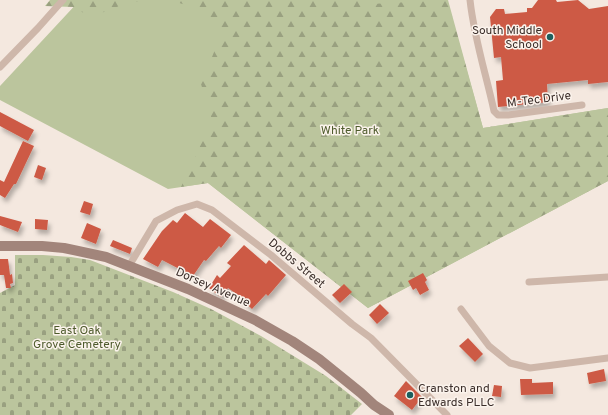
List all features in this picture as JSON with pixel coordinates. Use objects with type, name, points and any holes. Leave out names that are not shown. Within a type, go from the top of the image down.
[{"type":"street","points":[[0,67],[63,0]]},
{"type":"street","name":"M-Tec Drive","points":[[470,0],[479,54],[486,74],[494,111],[498,115],[582,105]]},
{"type":"street","name":"Dobbs Street","points":[[129,266],[156,221],[176,210],[197,204],[212,210],[271,255],[352,324],[371,338],[447,415]]},
{"type":"street","name":"Dorsey Avenue","points":[[0,246],[42,246],[79,251],[106,257],[188,289],[255,320],[320,359],[362,393],[374,405],[389,415]]},
{"type":"street","points":[[529,282],[608,277]]},
{"type":"street","points":[[461,309],[489,346],[510,363],[530,368],[608,358]]},
{"type":"green space","points":[[50,0],[149,0],[127,3],[91,17],[73,7],[45,6]]},
{"type":"green space","name":"White Park","points":[[80,0],[447,0],[483,128],[608,108],[608,181],[368,308],[208,183],[168,189],[0,100],[0,86]]},
{"type":"green space","name":"White Park","points":[[170,0],[354,0],[371,4],[448,0],[483,128],[608,108],[608,181],[368,308],[208,183],[181,187],[212,120],[201,84],[223,30],[195,8]]},
{"type":"green space","name":"East Oak Grove Cemetery","points":[[15,255],[43,255],[90,260],[173,292],[211,309],[261,336],[326,376],[362,404],[351,415],[0,415],[0,293],[15,285]]},
{"type":"building","name":"South Middle School","points":[[538,0],[556,0],[557,2],[578,0],[589,9],[608,6],[608,82],[588,84],[588,80],[547,84],[548,102],[498,107],[496,81],[503,80],[501,57],[494,58],[490,17],[496,9],[504,9],[505,14],[527,12],[527,8],[532,8]]},
{"type":"building","points":[[0,112],[34,130],[28,141],[0,126]]},
{"type":"building","points":[[23,141],[34,146],[16,184],[14,184],[5,198],[0,195],[0,180],[4,182]]},
{"type":"building","points":[[38,165],[46,168],[42,180],[34,177]]},
{"type":"building","points":[[84,201],[93,204],[90,215],[80,212]]},
{"type":"building","points":[[185,213],[203,227],[210,219],[231,235],[221,248],[219,246],[206,261],[204,260],[193,276],[162,260],[158,267],[143,259],[162,231],[173,220],[177,223]]},
{"type":"building","points":[[0,216],[22,222],[18,232],[0,225]]},
{"type":"building","points":[[35,219],[48,220],[47,230],[35,229]]},
{"type":"building","points":[[87,223],[101,229],[96,244],[81,238]]},
{"type":"building","points":[[113,240],[132,248],[130,254],[110,246]]},
{"type":"building","points":[[244,245],[266,264],[269,260],[286,275],[268,296],[266,294],[252,309],[238,295],[228,288],[221,297],[209,288],[217,275],[220,278],[231,266],[227,263]]},
{"type":"building","points":[[0,259],[8,259],[10,275],[12,274],[13,283],[10,284],[11,288],[6,288],[4,275],[0,275]]},
{"type":"building","points":[[423,273],[427,280],[425,282],[429,290],[420,295],[416,288],[413,290],[408,281]]},
{"type":"building","points":[[344,284],[352,292],[340,303],[332,295]]},
{"type":"building","points":[[380,304],[389,313],[377,324],[369,315]]},
{"type":"building","points":[[468,338],[483,354],[475,362],[459,346]]},
{"type":"building","points":[[604,369],[606,381],[589,384],[587,373]]},
{"type":"building","points":[[520,379],[532,379],[532,383],[553,382],[553,394],[521,395]]},
{"type":"building","name":"Cranston and Edwards PLLC","points":[[406,381],[422,397],[412,410],[394,396]]},
{"type":"building","points":[[494,385],[502,386],[501,397],[492,396]]},
{"type":"place","name":"South Middle School","points":[[550,37]]},
{"type":"place","name":"Cranston and Edwards PLLC","points":[[410,395]]}]
